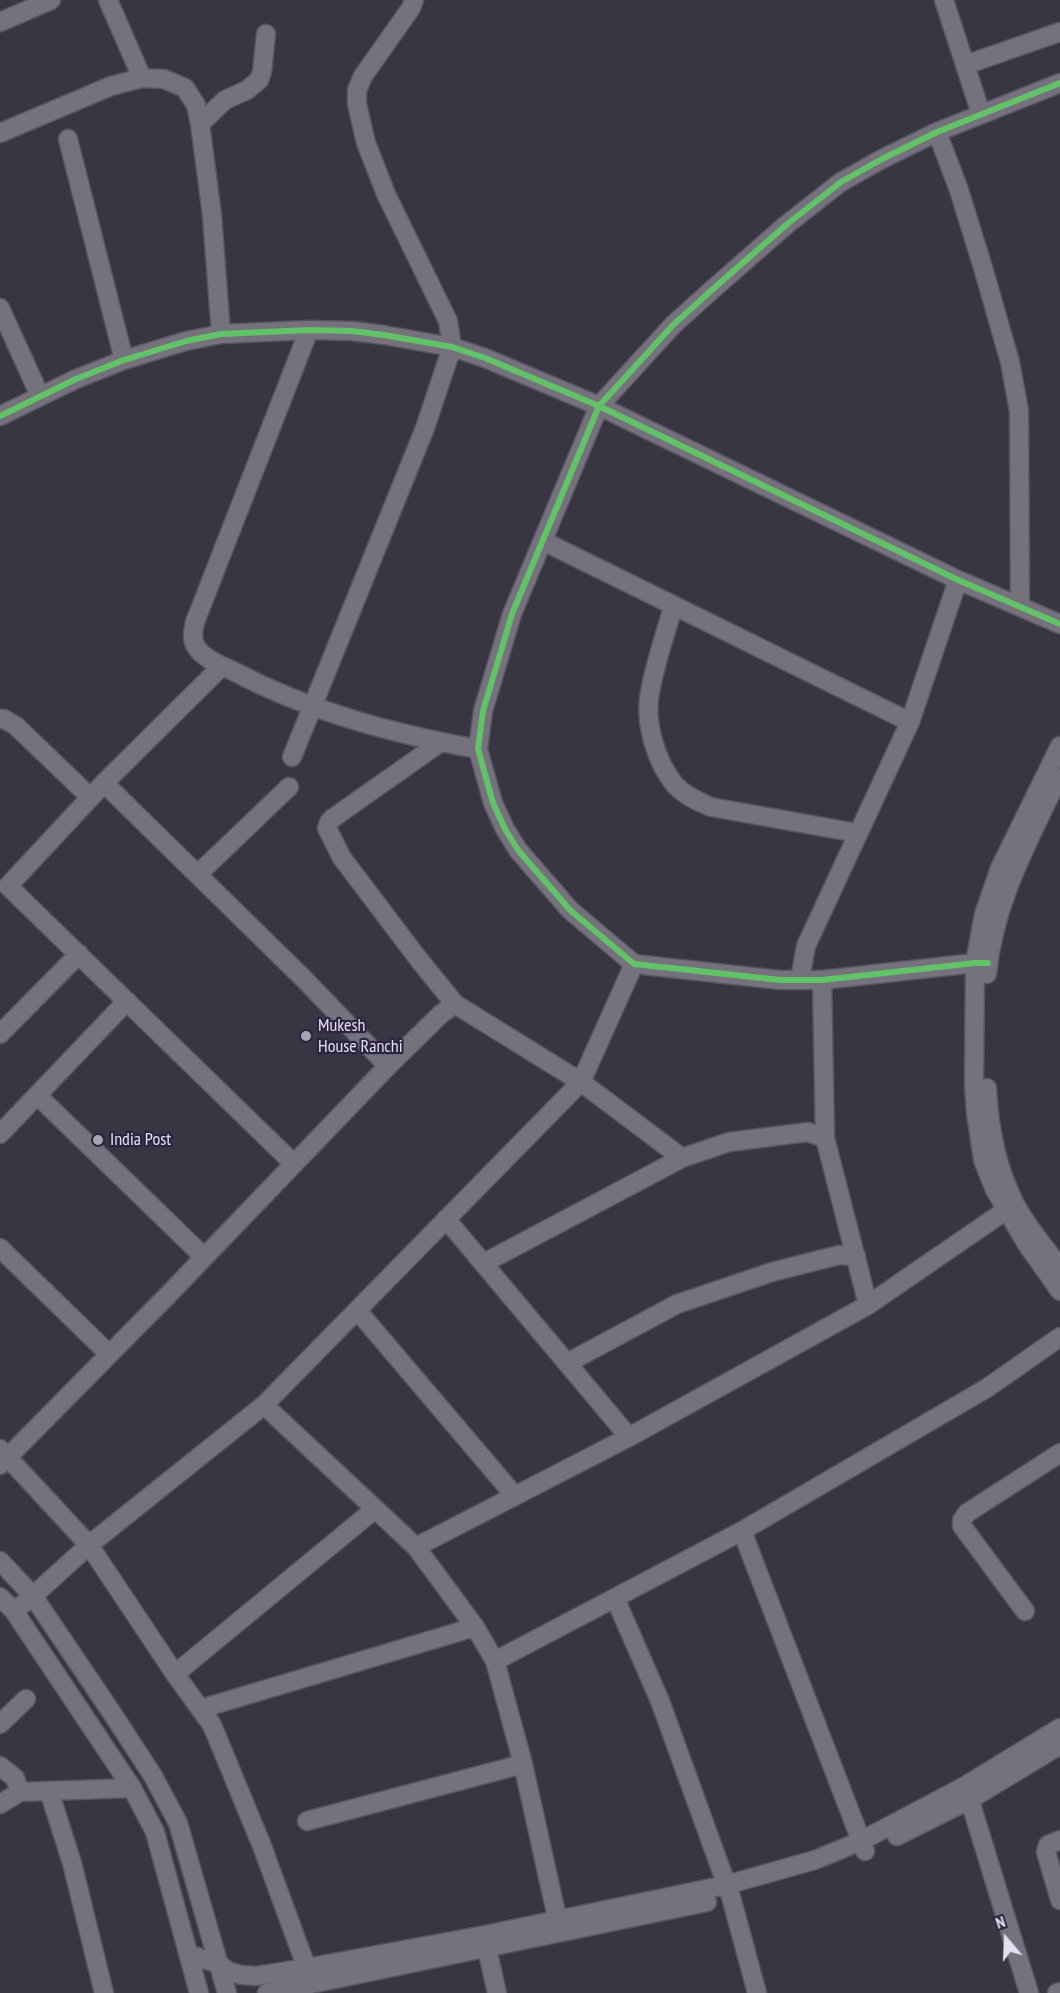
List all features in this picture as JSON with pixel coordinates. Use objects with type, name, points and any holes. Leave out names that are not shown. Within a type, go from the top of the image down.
[{"type":"street","points":[[0,22],[51,0]]},
{"type":"street","points":[[108,0],[142,78]]},
{"type":"street","points":[[292,757],[425,428],[452,347],[451,333],[445,314],[386,194],[366,143],[357,104],[357,90],[363,76],[411,8],[414,0]]},
{"type":"street","points":[[944,0],[981,114]]},
{"type":"street","points":[[965,65],[1060,32]]},
{"type":"street","points":[[200,124],[225,100],[247,90],[259,80],[266,34]]},
{"type":"street","points":[[0,133],[94,93],[142,78],[164,80],[185,88],[196,105],[200,124],[212,215],[221,334]]},
{"type":"street","points":[[982,963],[822,980],[780,980],[634,964],[570,909],[518,849],[493,803],[478,749],[483,711],[512,614],[599,406],[674,325],[749,256],[851,176],[937,132],[1060,82]]},
{"type":"street","points":[[937,132],[959,190],[984,271],[1010,362],[1019,411],[1020,606]]},
{"type":"street","points":[[68,139],[124,360]]},
{"type":"street","points":[[0,308],[40,396]]},
{"type":"street","points":[[309,330],[195,622],[192,633],[196,647],[222,666],[311,707],[441,742],[478,749]]},
{"type":"street","points":[[0,416],[124,360],[186,341],[221,334],[309,330],[384,334],[452,347],[485,358],[599,406],[958,580],[1060,624]]},
{"type":"street","points":[[543,541],[910,722]]},
{"type":"street","points":[[800,979],[806,946],[910,722],[958,580]]},
{"type":"street","points":[[673,607],[649,694],[649,710],[654,743],[662,765],[676,785],[693,799],[711,807],[857,833]]},
{"type":"street","points":[[222,666],[4,883],[294,1164]]},
{"type":"street","points":[[0,719],[16,726],[90,797]]},
{"type":"street","points":[[441,742],[329,822],[327,828],[342,858],[455,1004],[581,1082],[681,1158]]},
{"type":"street","points":[[1060,746],[1000,868],[984,914],[974,1086],[983,1160],[994,1188],[1026,1223],[1060,1268]]},
{"type":"street","points":[[982,963],[1006,890],[1060,774]]},
{"type":"street","points":[[104,783],[303,978],[388,1066]]},
{"type":"street","points":[[198,874],[289,787]]},
{"type":"street","points":[[0,1034],[79,954]]},
{"type":"street","points":[[14,1611],[89,1545],[264,1405],[581,1082],[634,964]]},
{"type":"street","points":[[822,980],[825,1138],[868,1305]]},
{"type":"street","points":[[0,1134],[127,1000]]},
{"type":"street","points":[[311,1982],[257,1834],[212,1725],[89,1545],[2,1457],[109,1354],[388,1066],[441,1014],[455,1004]]},
{"type":"street","points":[[37,1095],[204,1257]]},
{"type":"street","points":[[484,1263],[681,1158],[729,1142],[808,1132],[825,1138]]},
{"type":"street","points":[[1010,1207],[1026,1243],[1060,1291]]},
{"type":"street","points":[[416,1547],[629,1437],[868,1305],[1010,1207]]},
{"type":"street","points":[[446,1219],[629,1437]]},
{"type":"street","points":[[0,1248],[109,1354]]},
{"type":"street","points":[[568,1362],[677,1304],[772,1272],[839,1255],[856,1256]]},
{"type":"street","points":[[357,1310],[515,1496]]},
{"type":"street","points":[[495,1661],[742,1531],[987,1388],[1060,1337]]},
{"type":"street","points":[[264,1405],[416,1547],[475,1627],[495,1661],[523,1764],[558,1926]]},
{"type":"street","points":[[1025,1611],[962,1526],[962,1520],[967,1513],[1060,1453]]},
{"type":"street","points":[[175,1674],[375,1509]]},
{"type":"street","points":[[742,1531],[863,1846]]},
{"type":"street","points":[[0,1561],[33,1596],[153,1776],[178,1824],[227,1993]]},
{"type":"street","points":[[0,1597],[14,1611],[132,1788],[155,1833],[199,1993]]},
{"type":"street","points":[[615,1598],[660,1701],[729,1891],[757,1993]]},
{"type":"street","points":[[200,1709],[475,1627]]},
{"type":"street","points":[[0,1724],[26,1699]]},
{"type":"street","points":[[967,1793],[1060,1728]]},
{"type":"street","points":[[267,1993],[558,1926],[729,1891],[815,1860],[863,1846],[1060,1745]]},
{"type":"street","points":[[307,1821],[523,1764]]},
{"type":"street","points":[[0,1766],[15,1778],[20,1792]]},
{"type":"street","points":[[0,1804],[20,1792],[132,1788]]},
{"type":"street","points":[[49,1791],[72,1863],[104,1993]]},
{"type":"street","points":[[967,1793],[1029,1993]]},
{"type":"street","points":[[1060,1840],[1048,1845],[1046,1852],[1060,1900]]},
{"type":"street","points":[[188,1954],[219,1964],[228,1971],[241,1975],[311,1982],[487,1948],[558,1926]]},
{"type":"street","points":[[487,1948],[497,1993]]},
{"type":"cycle path","points":[[988,963],[822,980],[780,980],[634,964],[570,910],[518,850],[493,803],[478,749],[483,711],[512,614],[599,406],[673,325],[786,225],[841,182],[937,132],[1060,83]]},
{"type":"cycle path","points":[[0,416],[76,379],[124,360],[186,341],[221,334],[309,330],[352,331],[452,347],[485,358],[599,406],[958,580],[1060,624]]},
{"type":"place","name":"Mukesh House Ranchi","points":[[306,1036]]},
{"type":"place","name":"India Post","points":[[98,1140]]}]
